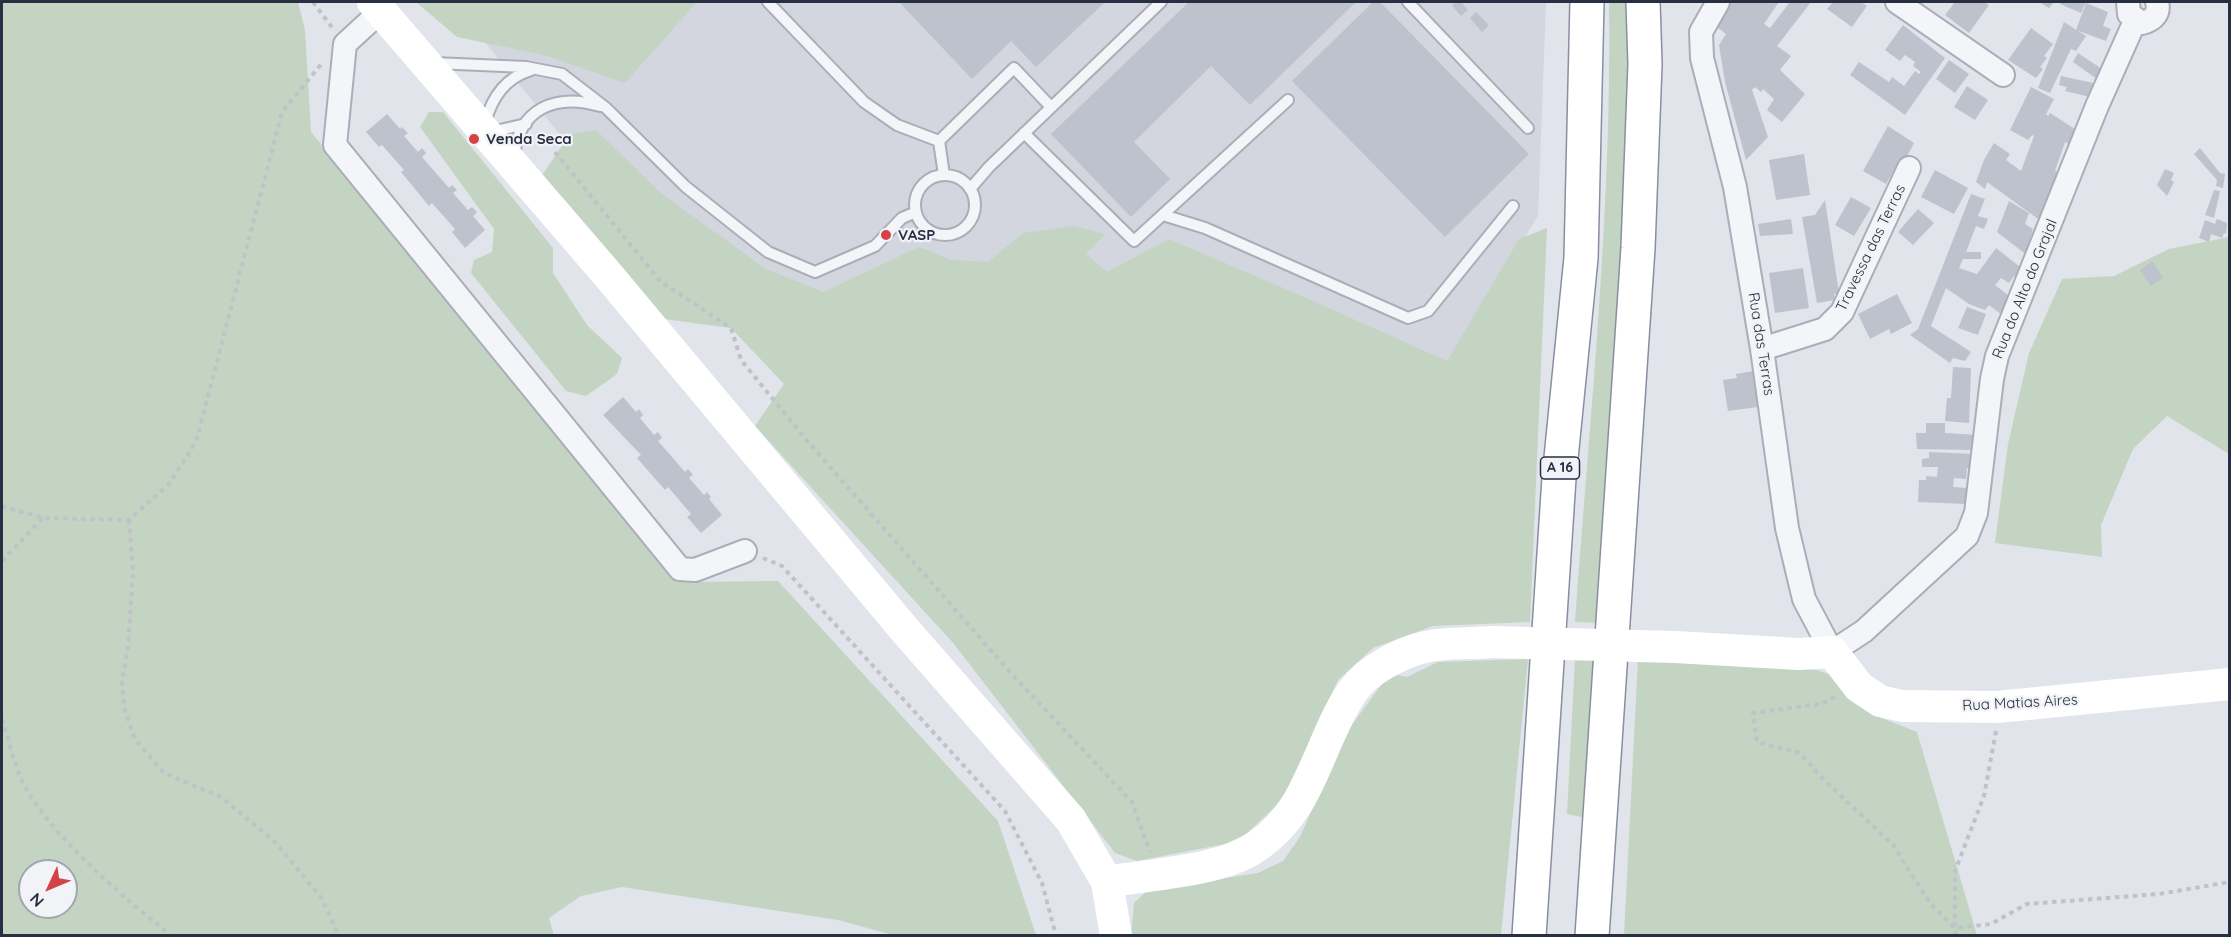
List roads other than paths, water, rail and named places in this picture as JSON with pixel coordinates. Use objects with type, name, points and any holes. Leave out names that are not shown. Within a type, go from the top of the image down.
[{"type":"highway","name":"A 16","points":[[1529,936],[1559,478],[1581,258],[1587,2]]},
{"type":"highway","points":[[1592,936],[1638,248],[1645,64],[1643,2]]},
{"type":"street","name":"Rua das Terras","points":[[1718,2],[1707,17],[1701,32],[1702,58],[1735,187],[1762,349],[1787,528],[1804,599],[1832,652]]},
{"type":"street","points":[[1897,2],[2002,75]]},
{"type":"street","points":[[2132,11],[2142,22],[2155,17],[2158,10],[2157,2]]},
{"type":"street","points":[[746,551],[695,570],[680,569],[335,145],[345,44],[377,6],[608,275],[904,629],[1071,820],[1107,882],[1116,936]]},
{"type":"street","name":"Rua do Alto do Grajal","points":[[1832,652],[1864,631],[1967,537],[1976,513],[1992,379],[1997,356],[2097,106],[2132,11]]},
{"type":"street","name":"Travessa das Terras","points":[[1762,349],[1825,329],[1842,312],[1909,168]]},
{"type":"street","points":[[1107,882],[1233,861],[1258,846],[1289,818],[1352,692],[1370,674],[1404,654],[1427,646],[1493,642],[1675,647],[1799,654],[1832,652]]},
{"type":"street","name":"Rua Matias Aires","points":[[1832,652],[1859,687],[1880,701],[1902,706],[1997,707],[2229,684]]},
{"type":"lane","points":[[768,2],[864,102],[897,125],[939,141]]},
{"type":"lane","points":[[970,189],[1051,107],[1161,2]]},
{"type":"lane","points":[[1408,2],[1528,128]]},
{"type":"lane","points":[[423,60],[462,66],[539,69],[562,74],[606,108],[686,187],[768,252],[815,272],[875,246],[902,218],[916,212]]},
{"type":"lane","points":[[939,141],[1014,68],[1051,107]]},
{"type":"lane","points":[[526,124],[498,132],[483,130],[493,103],[505,84],[516,75],[539,69]]},
{"type":"lane","points":[[569,100],[577,96],[577,86]]},
{"type":"lane","points":[[516,169],[514,151],[526,124],[541,108],[560,100],[569,100],[606,108]]},
{"type":"lane","points":[[1024,134],[1134,242],[1288,100]]},
{"type":"lane","points":[[939,141],[944,175]]},
{"type":"lane","points":[[944,175],[954,177],[970,189],[975,209],[972,219],[957,233],[937,234],[920,221],[916,212],[916,201],[925,183],[944,175]]},
{"type":"lane","points":[[1163,215],[1205,228],[1408,318],[1428,311],[1513,206]]},
{"type":"place","name":"Venda Seca","points":[[474,139]]},
{"type":"place","name":"VASP","points":[[886,235]]}]
